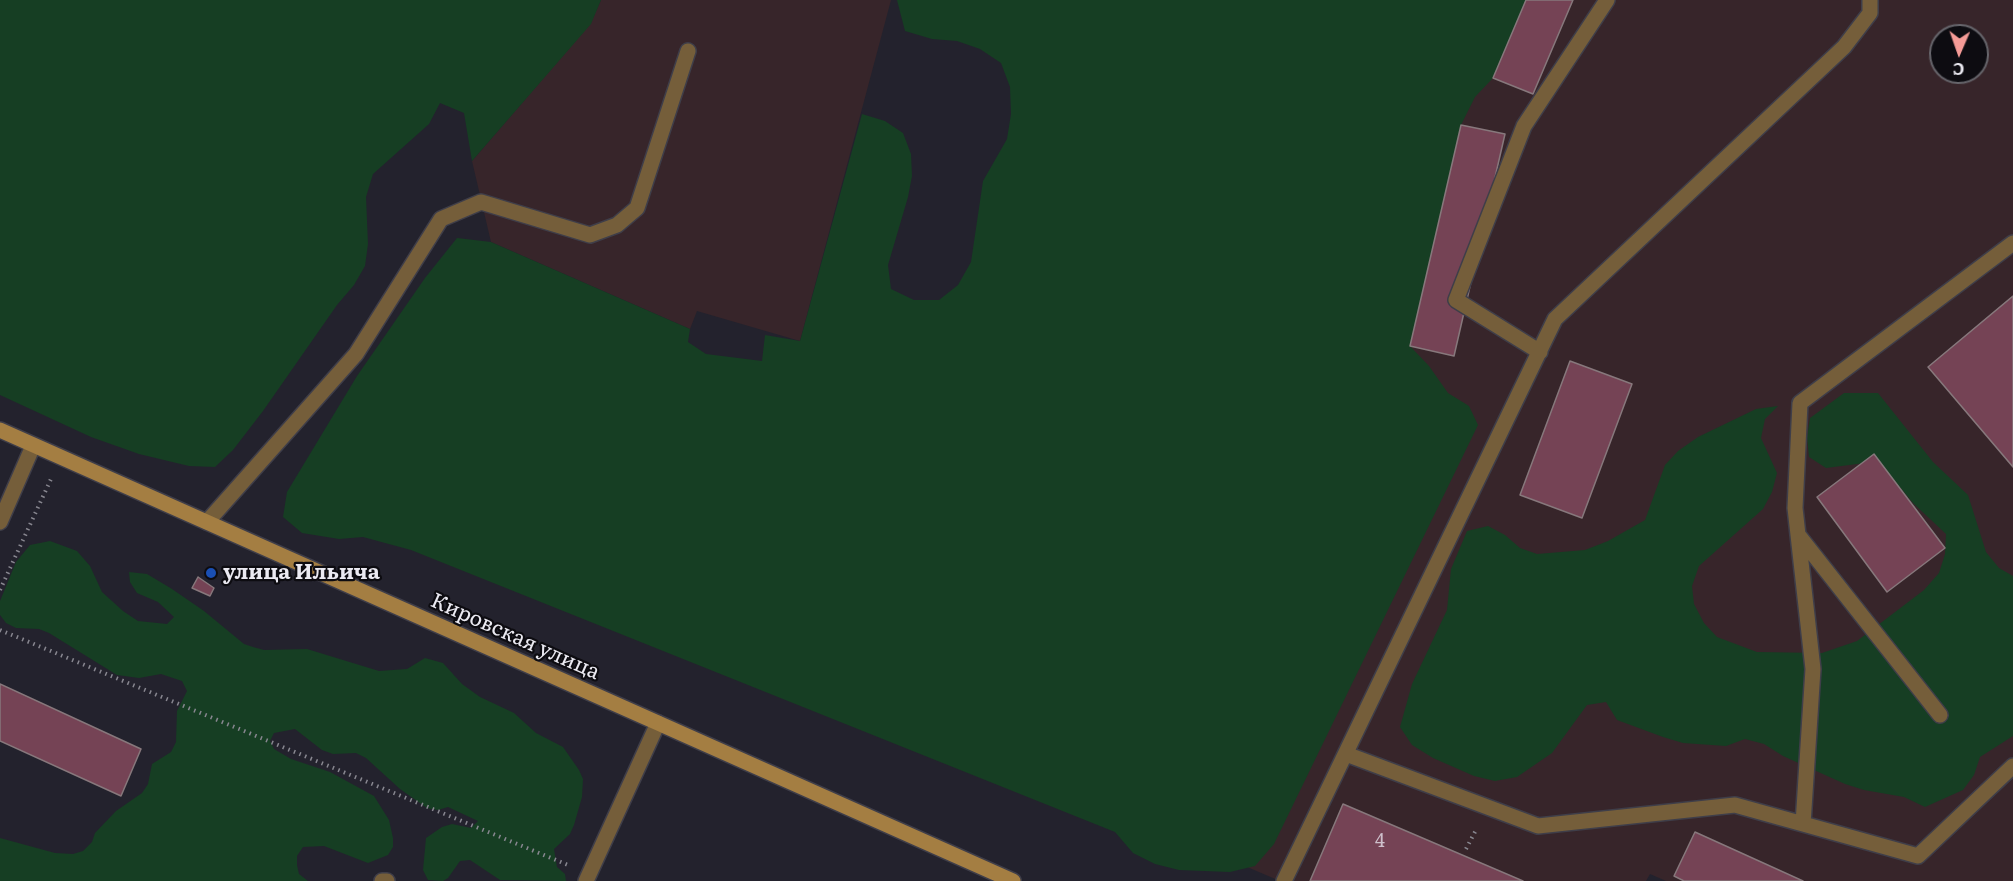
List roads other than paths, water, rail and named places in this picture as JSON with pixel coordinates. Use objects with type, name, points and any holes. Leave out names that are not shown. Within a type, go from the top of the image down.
[{"type":"main road","name":"Кировская улица","points":[[0,430],[1013,881]]},
{"type":"street","points":[[1540,352],[1456,300],[1524,126],[1607,0]]},
{"type":"street","points":[[1284,881],[1556,319],[1844,47],[1870,13],[1870,0]]},
{"type":"street","points":[[207,522],[356,354],[441,219],[481,202],[590,235],[617,225],[637,208],[688,51]]},
{"type":"street","points":[[1803,824],[1813,669],[1795,508],[1800,402],[2013,243]]},
{"type":"street","points":[[0,522],[33,446]]},
{"type":"street","points":[[1798,534],[1940,715]]},
{"type":"street","points":[[587,877],[658,723]]},
{"type":"street","points":[[1346,754],[1538,826],[1735,805],[1918,856],[2013,766]]},
{"type":"street","points":[[382,881],[387,881]]},
{"type":"place","name":"улица Ильича","points":[[211,573]]}]
